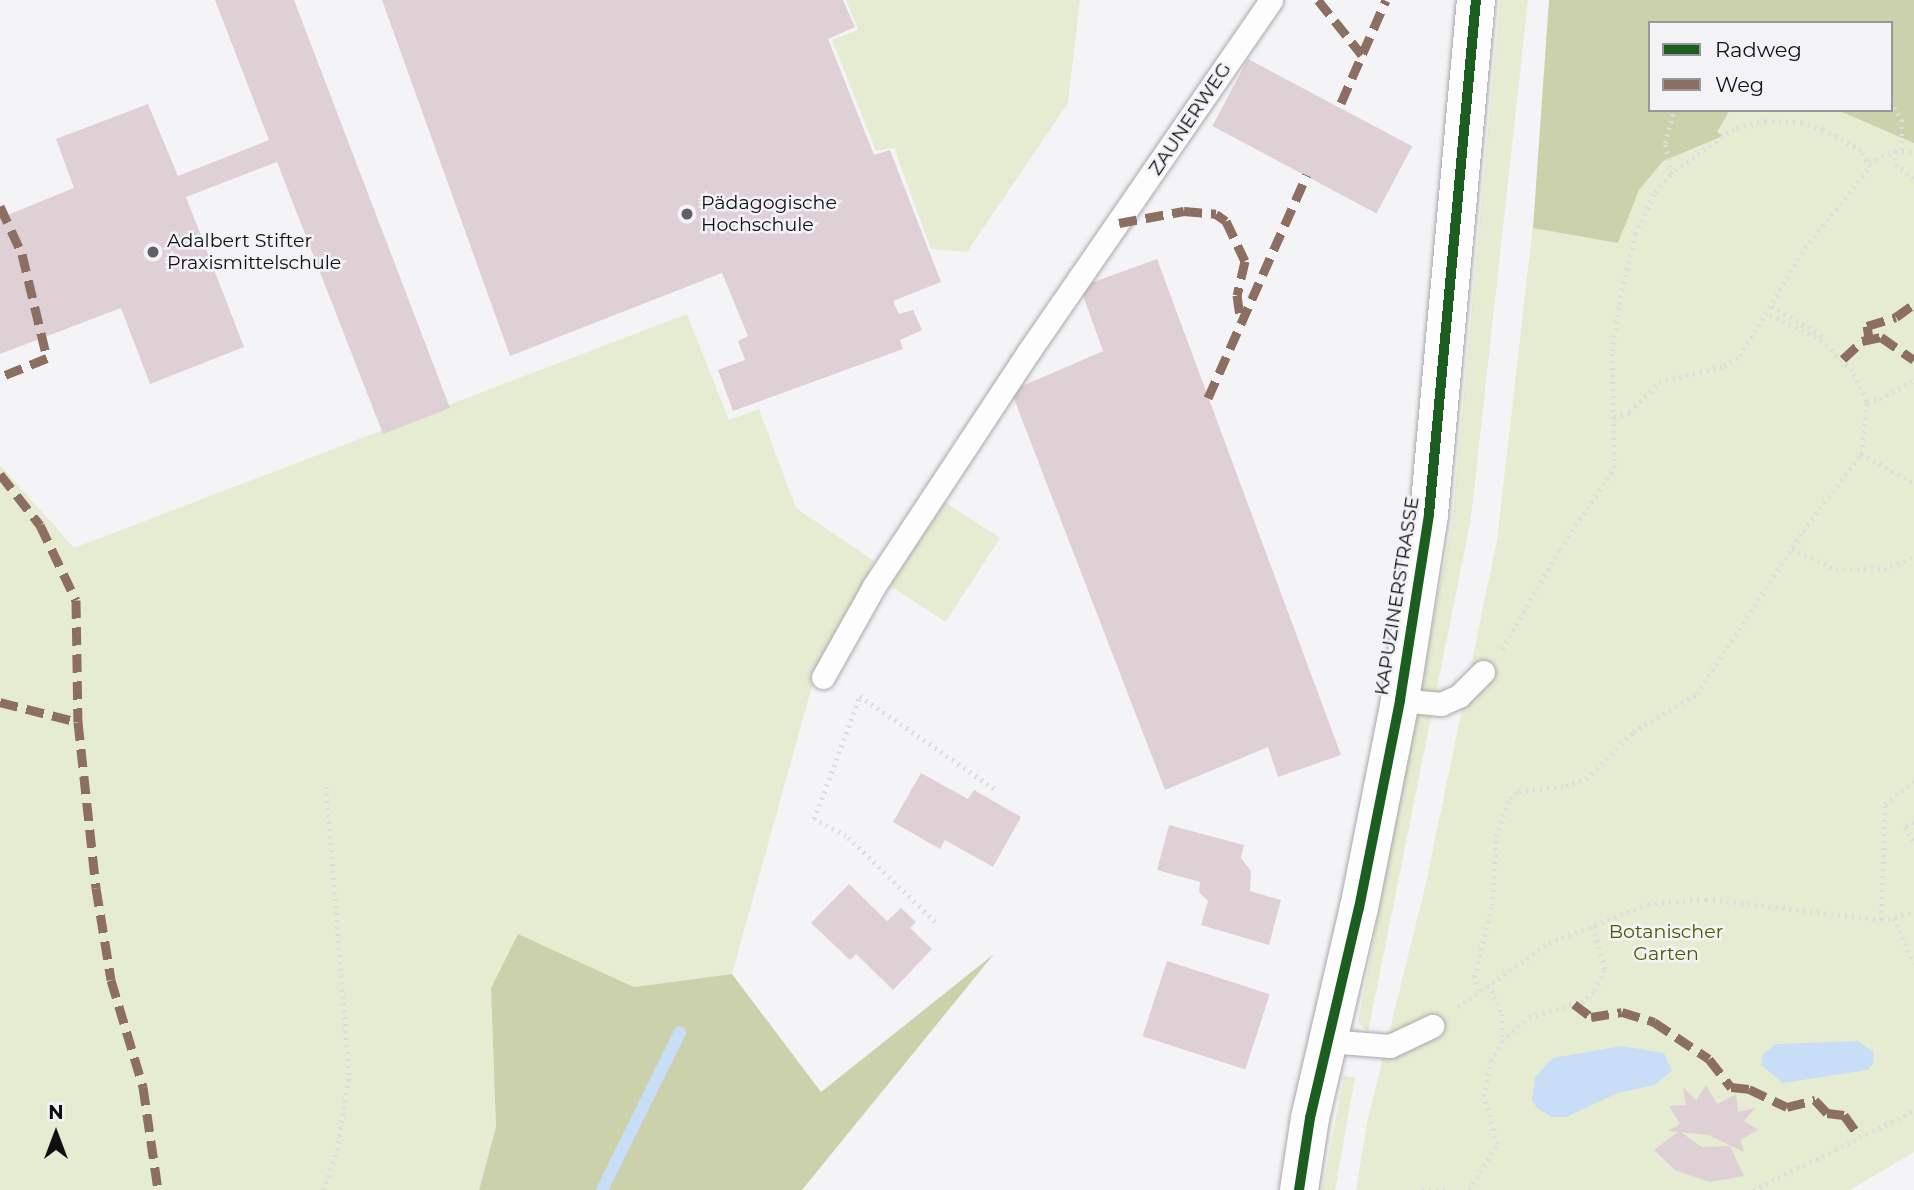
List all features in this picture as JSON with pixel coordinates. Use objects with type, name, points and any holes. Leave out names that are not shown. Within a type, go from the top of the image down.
[{"type":"street","name":"KAPUZINERSTRASSE","points":[[1299,1190],[1399,700],[1429,514],[1476,0]]},
{"type":"lane","name":"ZAUNERWEG","points":[[823,677],[874,586],[1271,0]]},
{"type":"lane","points":[[1399,700],[1441,704],[1460,696],[1483,672]]},
{"type":"lane","points":[[1328,1041],[1390,1045],[1433,1026]]},
{"type":"path","points":[[1893,104],[1902,120],[1902,151]]},
{"type":"path","points":[[1671,174],[1665,143],[1673,112]]},
{"type":"path","points":[[1483,672],[1508,641],[1571,532],[1607,485],[1616,456],[1612,351],[1627,266],[1648,203],[1671,174],[1727,133],[1766,121],[1823,130],[1854,146],[1870,162]]},
{"type":"path","points":[[1895,150],[1896,164],[1914,179]]},
{"type":"path","points":[[1614,417],[1630,412],[1659,382],[1733,362],[1768,314],[1818,230],[1846,194],[1865,178],[1870,162],[1895,150],[1914,152]]},
{"type":"path","points":[[1772,306],[1821,335],[1822,341]]},
{"type":"path","points":[[1478,991],[1474,977],[1492,906],[1496,836],[1510,798],[1519,791],[1566,786],[1586,779],[1633,732],[1675,712],[1698,694],[1792,549],[1861,454],[1867,401],[1852,371],[1822,341],[1768,314]]},
{"type":"path","points":[[1867,401],[1880,399],[1914,380]]},
{"type":"path","points":[[1861,454],[1914,483]]},
{"type":"path","points":[[1792,549],[1836,569],[1884,569],[1914,557]]},
{"type":"path","points":[[935,922],[846,836],[814,819],[860,696],[995,789]]},
{"type":"path","points":[[1881,920],[1885,804],[1914,781]]},
{"type":"path","points":[[323,1190],[337,1150],[349,1075],[326,787]]},
{"type":"path","points":[[1914,822],[1905,827],[1914,841]]},
{"type":"path","points":[[1433,1026],[1478,991],[1549,943],[1591,923],[1648,904],[1706,899],[1881,920],[1914,913]]},
{"type":"path","points":[[1894,918],[1914,964]]},
{"type":"path","points":[[1502,1041],[1536,1013],[1581,1002],[1595,991],[1605,969],[1591,923]]},
{"type":"path","points":[[1469,1190],[1496,1148],[1484,1085],[1502,1041],[1502,1014],[1489,984]]},
{"type":"path","points":[[1753,1190],[1914,1111]]},
{"type":"path","points":[[1422,1190],[1448,1190]]},
{"type":"green space","points":[[846,0],[1080,0],[1068,103],[967,252],[931,249],[894,148],[876,151],[832,40],[858,30]]},
{"type":"green space","points":[[1500,0],[1528,0],[1471,518],[1368,1032],[1358,1023],[1452,522]]},
{"type":"green space","points":[[1549,0],[1914,0],[1914,143],[1842,112],[1893,112],[1893,21],[1648,21],[1648,112],[1729,112],[1717,132],[1723,136],[1663,161],[1639,190],[1618,243],[1533,228]]},
{"type":"green space","name":"Botanischer Garten","points":[[1672,0],[1914,0],[1914,1152],[1850,1190],[1356,1190],[1368,1118],[1426,883],[1497,540],[1536,199],[1558,114],[1648,24],[1648,112],[1893,112],[1893,21],[1651,21]]},
{"type":"green space","points":[[687,314],[729,420],[759,409],[796,508],[874,561],[814,679],[732,974],[634,987],[518,934],[491,988],[496,1127],[479,1190],[0,1190],[0,465],[74,548]]},
{"type":"green space","points":[[943,501],[1000,538],[946,622],[889,585]]},
{"type":"green space","points":[[518,934],[634,987],[732,974],[821,1092],[994,954],[802,1190],[479,1190],[496,1127],[491,988]]},
{"type":"green space","points":[[1344,1076],[1355,1078],[1335,1190],[1322,1190]]},
{"type":"water","points":[[1857,1041],[1873,1051],[1874,1062],[1868,1070],[1783,1083],[1761,1065],[1762,1055],[1776,1044]]},
{"type":"water","points":[[1621,1046],[1664,1053],[1672,1071],[1654,1085],[1618,1093],[1566,1117],[1552,1117],[1537,1108],[1532,1100],[1535,1077],[1553,1058]]},
{"type":"building","points":[[215,0],[294,0],[450,408],[383,434],[277,162],[186,197],[244,347],[150,384],[121,308],[0,354],[0,218],[74,188],[56,139],[148,104],[178,176],[269,140]]},
{"type":"building","name":"Pädagogische Hochschule","points":[[382,0],[843,0],[855,27],[828,39],[874,155],[890,150],[941,282],[893,301],[899,314],[913,310],[922,330],[900,340],[903,349],[733,411],[718,370],[745,360],[738,341],[748,336],[722,273],[510,356]]},
{"type":"building","points":[[1248,59],[1412,146],[1377,213],[1212,126]]},
{"type":"building","points":[[1157,259],[1341,755],[1278,777],[1268,747],[1165,790],[1011,391],[1103,351],[1080,287]]},
{"type":"building","points":[[921,773],[968,799],[974,790],[1021,817],[993,867],[945,840],[940,849],[893,822]]},
{"type":"building","points":[[1169,825],[1244,845],[1241,858],[1251,871],[1250,891],[1281,900],[1269,945],[1201,925],[1208,901],[1199,892],[1200,882],[1157,870]]},
{"type":"building","points":[[849,884],[887,921],[901,908],[916,922],[910,928],[932,949],[893,990],[856,954],[850,960],[811,923]]},
{"type":"building","points":[[1167,961],[1270,994],[1245,1070],[1143,1036]]},
{"type":"building","points":[[1706,1085],[1717,1104],[1736,1094],[1738,1112],[1755,1108],[1744,1121],[1758,1130],[1740,1140],[1744,1152],[1708,1135],[1668,1131],[1680,1124],[1669,1106],[1686,1105],[1683,1087],[1696,1100]]},
{"type":"building","points":[[1679,1131],[1702,1147],[1730,1146],[1744,1176],[1710,1182],[1675,1170],[1654,1150]]},
{"type":"waterway","points":[[602,1190],[680,1032]]},
{"type":"marked path","points":[[1318,0],[1362,55]]},
{"type":"marked path","points":[[1341,103],[1386,0]]},
{"type":"marked path","points":[[1208,398],[1307,175]]},
{"type":"marked path","points":[[0,206],[22,254],[47,358],[0,377]]},
{"type":"marked path","points":[[1119,223],[1184,211],[1216,214],[1226,221],[1245,261],[1237,295],[1241,322]]},
{"type":"marked path","points":[[1869,338],[1867,326],[1896,317],[1914,304]]},
{"type":"marked path","points":[[1843,359],[1862,341],[1881,337],[1914,360]]},
{"type":"marked path","points":[[0,474],[40,525],[76,600],[78,722],[96,888],[111,980],[143,1087],[158,1190]]},
{"type":"marked path","points":[[0,702],[78,722]]},
{"type":"marked path","points":[[1574,1004],[1591,1017],[1622,1012],[1654,1022],[1709,1059],[1731,1087],[1749,1089],[1787,1107],[1815,1100],[1827,1113],[1844,1115],[1859,1136]]},
{"type":"cycle path","points":[[1299,1190],[1310,1118],[1359,908],[1400,700],[1429,514],[1476,0]]},
{"type":"place","name":"Pädagogische Hochschule","points":[[687,214]]},
{"type":"place","name":"Adalbert Stifter Praxismittelschule","points":[[153,252]]}]
